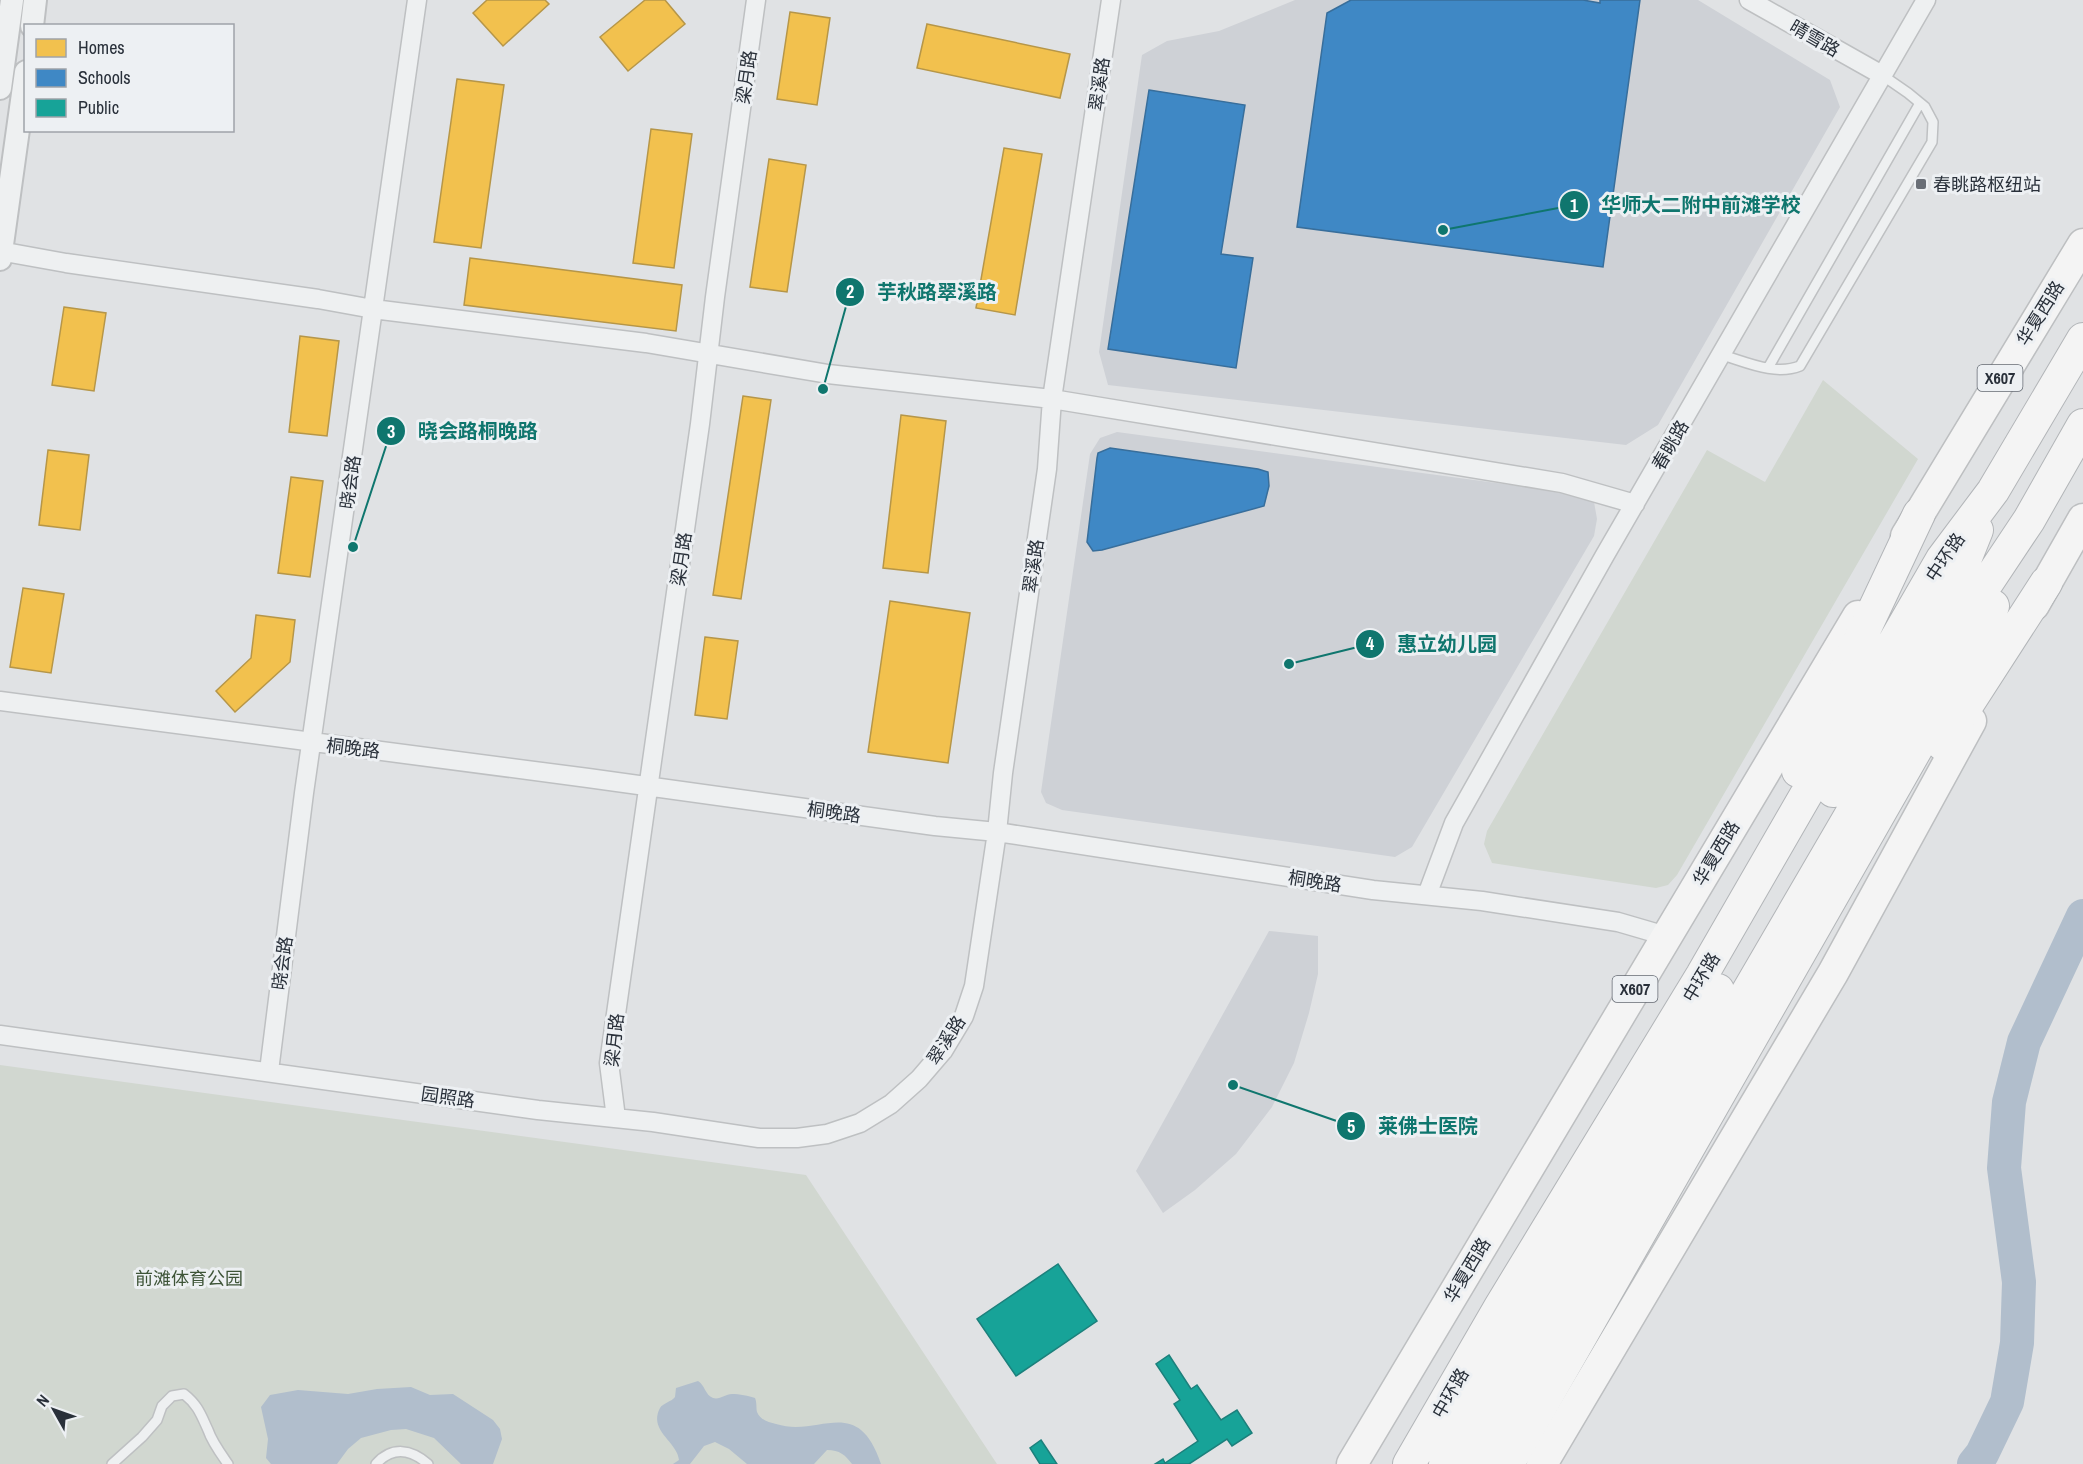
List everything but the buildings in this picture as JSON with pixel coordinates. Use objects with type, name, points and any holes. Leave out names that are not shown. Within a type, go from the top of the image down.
[{"type":"highway","name":"中环路","points":[[1409,1464],[1500,1307],[1702,975],[1942,559],[1993,491],[2076,352]]},
{"type":"highway","points":[[1476,1464],[1971,608],[2029,520],[2083,425]]},
{"type":"highway","name":"中环路","points":[[1446,1464],[1959,575],[1993,491]]},
{"type":"highway","points":[[1702,975],[1919,514]]},
{"type":"highway","points":[[1508,1464],[1979,639],[2029,520]]},
{"type":"highway","points":[[1747,1048],[2046,583]]},
{"type":"main road","name":"华夏西路","points":[[1352,1464],[1666,936],[2083,244]]},
{"type":"main road","points":[[1542,1464],[1833,973],[2083,519]]},
{"type":"street","points":[[0,88],[12,0]]},
{"type":"street","points":[[32,24],[35,0]]},
{"type":"street","name":"晓会路","points":[[269,1071],[274,1018],[417,0]]},
{"type":"street","name":"梁月路","points":[[616,1118],[609,1063],[756,0]]},
{"type":"street","name":"翠溪路","points":[[891,1104],[919,1080],[943,1051],[964,1016],[974,987],[1047,469],[1052,399],[1111,0]]},
{"type":"street","name":"晴雪路","points":[[1749,0],[1882,75]]},
{"type":"street","name":"春眺路","points":[[1427,895],[1454,823],[1926,0]]},
{"type":"street","points":[[24,86],[0,254],[318,299],[373,309],[646,342],[708,355],[828,374],[1052,399],[1562,483],[1635,504]]},
{"type":"street","name":"桐晚路","points":[[0,701],[935,826],[997,832],[1374,890],[1482,901],[1618,922],[1666,936]]},
{"type":"street","name":"园照路","points":[[0,1035],[538,1110],[616,1118],[759,1138],[797,1138],[827,1134],[860,1123],[891,1104]]},
{"type":"lane","points":[[1722,355],[1788,371],[1800,366],[1911,180],[1932,142],[1932,122],[1920,103],[1882,75]]},
{"type":"lane","points":[[1768,368],[1920,103]]},
{"type":"lane","points":[[112,1464],[142,1437],[157,1420],[162,1406],[172,1396],[184,1394],[195,1402],[208,1431],[228,1464]]},
{"type":"lane","points":[[376,1464],[398,1451],[417,1455],[428,1464]]},
{"type":"shaded area","points":[[1295,0],[1698,0],[1830,80],[1840,107],[1658,425],[1626,445],[1108,385],[1099,352],[1142,55],[1167,41],[1219,31]]},
{"type":"shaded area","points":[[1117,432],[1593,496],[1597,519],[1594,536],[1412,847],[1395,857],[1062,810],[1046,803],[1041,792],[1090,454],[1100,438]]},
{"type":"shaded area","points":[[1269,931],[1318,936],[1318,974],[1294,1063],[1272,1107],[1236,1154],[1195,1190],[1163,1213],[1136,1171]]},
{"type":"green space","points":[[1823,380],[1918,459],[1677,875],[1668,885],[1656,888],[1492,863],[1484,844],[1487,831],[1707,450],[1765,482]]},
{"type":"green space","name":"前滩体育公园","points":[[0,1065],[806,1175],[997,1464],[0,1464]]},
{"type":"water","points":[[698,1381],[713,1398],[732,1394],[755,1398],[757,1412],[771,1423],[792,1427],[849,1424],[861,1430],[871,1442],[881,1464],[852,1464],[842,1454],[827,1450],[814,1464],[747,1464],[729,1449],[715,1442],[704,1446],[690,1464],[673,1464],[679,1460],[677,1453],[660,1430],[657,1416],[661,1406],[675,1397],[676,1388]]},
{"type":"water","points":[[411,1387],[430,1395],[453,1394],[493,1420],[500,1429],[502,1439],[493,1464],[461,1464],[434,1438],[406,1429],[391,1430],[361,1438],[348,1449],[337,1464],[271,1464],[266,1458],[268,1439],[261,1407],[270,1395],[298,1390],[348,1394]]},
{"type":"waterway","points":[[1974,1464],[1982,1454],[2007,1402],[2017,1343],[2019,1282],[2004,1168],[2009,1102],[2024,1042],[2083,916]]},
{"type":"place","name":"春眺路枢纽站","points":[[1921,184]]},
{"type":"place","name":"华师大二附中前滩学校","points":[[1443,230]]},
{"type":"place","name":"芋秋路翠溪路","points":[[823,389]]},
{"type":"place","name":"晓会路桐晚路","points":[[353,547]]},
{"type":"place","name":"惠立幼儿园","points":[[1289,664]]},
{"type":"place","name":"莱佛士医院","points":[[1233,1085]]}]
